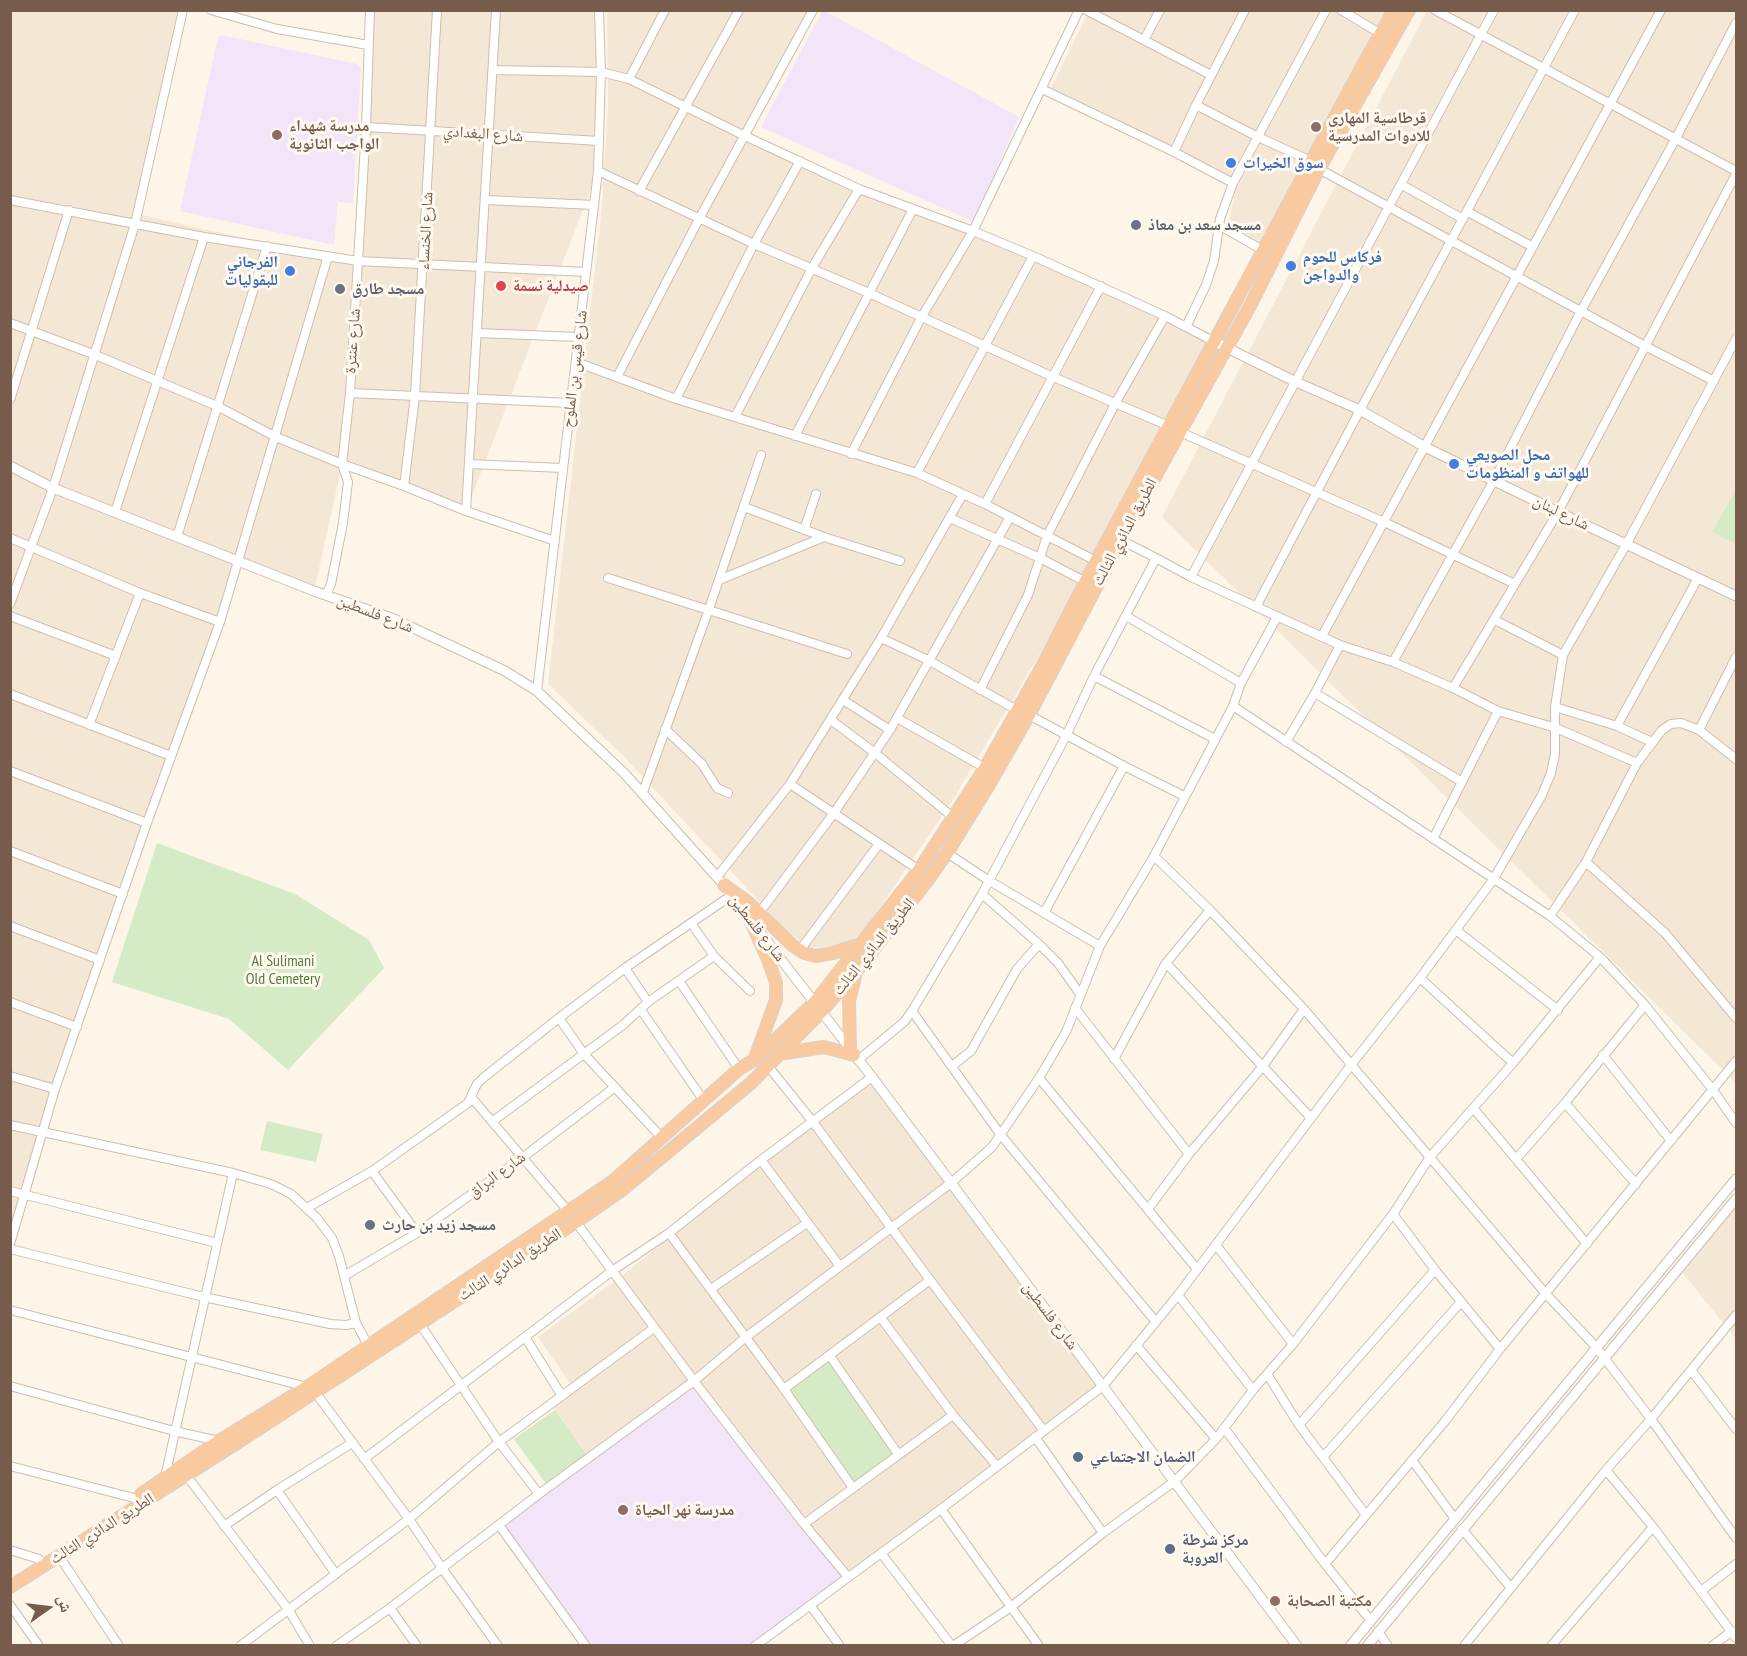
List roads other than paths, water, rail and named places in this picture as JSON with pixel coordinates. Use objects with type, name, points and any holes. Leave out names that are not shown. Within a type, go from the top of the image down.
[{"type":"highway","name":"الطريق الدائري الثالث","points":[[1220,345],[1250,306],[1316,166],[1394,10]]},
{"type":"highway","name":"الطريق الدائري الثالث","points":[[10,1577],[165,1479],[219,1441],[420,1324],[576,1222],[632,1182],[751,1083],[779,1054],[818,1007],[919,870],[1023,712],[1096,561],[1174,429],[1220,345],[1264,251],[1409,10]]},
{"type":"highway","name":"الطريق الدائري الثالث","points":[[10,1587],[186,1475],[311,1389],[368,1345],[613,1181],[740,1069],[818,1007],[856,972],[947,854],[1023,712],[1121,540],[1174,429]]},
{"type":"highway","points":[[724,886],[760,912],[792,945],[800,950],[816,956],[863,944]]},
{"type":"highway","points":[[747,913],[776,982],[776,1000],[754,1060]]},
{"type":"highway","points":[[779,1054],[824,1047],[854,1055],[849,1001],[856,972]]},
{"type":"street","points":[[10,604],[53,488],[135,224],[183,10]]},
{"type":"street","points":[[211,10],[277,29],[368,45]]},
{"type":"street","name":"شارع عنترة","points":[[326,595],[331,584],[348,482],[342,464],[350,393],[366,127],[370,10]]},
{"type":"street","name":"شارع الخنساء","points":[[404,486],[415,396],[437,10]]},
{"type":"street","points":[[466,512],[496,10]]},
{"type":"street","name":"شارع قيس بن الملوح","points":[[537,691],[598,171],[601,72],[599,10]]},
{"type":"street","points":[[629,79],[665,10]]},
{"type":"street","points":[[639,191],[738,10]]},
{"type":"street","points":[[617,377],[699,219],[813,10]]},
{"type":"street","points":[[851,454],[921,318],[973,231],[1079,10]]},
{"type":"street","points":[[1086,10],[1211,75]]},
{"type":"street","points":[[1144,40],[1160,10]]},
{"type":"street","points":[[1174,153],[1245,10]]},
{"type":"street","points":[[1186,327],[1206,285],[1214,261],[1219,225],[1233,183],[1326,10]]},
{"type":"street","points":[[1341,10],[1381,33]]},
{"type":"street","points":[[1434,10],[1737,172],[1558,512],[1454,688]]},
{"type":"street","points":[[1191,577],[1494,10]]},
{"type":"street","points":[[1256,607],[1359,410],[1545,70],[1575,10]]},
{"type":"street","points":[[1322,636],[1661,10]]},
{"type":"street","points":[[1393,662],[1494,480],[1581,311],[1737,22]]},
{"type":"street","points":[[493,70],[601,72],[629,79],[859,189],[1033,256],[1165,316],[1220,345]]},
{"type":"street","points":[[1042,89],[1233,183]]},
{"type":"street","points":[[1196,105],[1316,166],[1451,241],[1714,381]]},
{"type":"street","name":"شارع البغدادي","points":[[366,127],[599,141]]},
{"type":"street","points":[[676,399],[754,244],[800,161]]},
{"type":"street","points":[[598,171],[754,244],[1384,522],[1515,584]]},
{"type":"street","points":[[1402,185],[1533,247]]},
{"type":"street","points":[[735,417],[812,268],[859,189]]},
{"type":"street","points":[[10,200],[204,237],[358,261],[586,272]]},
{"type":"street","points":[[486,200],[594,206]]},
{"type":"street","points":[[795,436],[913,209]]},
{"type":"street","points":[[10,400],[69,210]]},
{"type":"street","points":[[1219,225],[1264,251]]},
{"type":"street","points":[[115,512],[204,237]]},
{"type":"street","points":[[177,537],[267,246]]},
{"type":"street","points":[[10,1244],[54,1089],[240,560],[328,256]]},
{"type":"street","points":[[917,473],[1033,256]]},
{"type":"street","points":[[985,504],[1101,286]]},
{"type":"street","points":[[980,690],[1028,595],[1047,536],[1116,402],[1165,316]]},
{"type":"street","points":[[10,323],[93,354],[217,406],[276,437],[342,464],[404,486],[466,512],[555,541]]},
{"type":"street","points":[[477,333],[579,337]]},
{"type":"street","points":[[754,1646],[941,1509],[1103,1386],[1178,1295],[1420,978],[1493,880],[1542,795],[1551,773],[1555,754],[1555,707],[1563,654],[1737,339]]},
{"type":"street","name":"شارع لبنان","points":[[1220,345],[1359,410],[1425,447],[1558,512],[1737,596]]},
{"type":"street","points":[[576,362],[676,399],[917,473],[985,504],[1096,561]]},
{"type":"street","points":[[350,393],[571,403]]},
{"type":"street","points":[[643,792],[709,609],[761,455]]},
{"type":"street","points":[[469,464],[563,468]]},
{"type":"street","name":"شارع فلسطين","points":[[10,466],[53,488],[326,595],[394,619],[505,670],[537,691],[643,792],[747,913],[1297,1646]]},
{"type":"street","points":[[804,530],[816,494]]},
{"type":"street","points":[[307,1208],[372,1170],[468,1103],[483,1078],[625,968],[691,923],[724,886],[831,720],[881,638],[963,494]]},
{"type":"street","points":[[744,507],[824,537],[900,561]]},
{"type":"street","points":[[760,912],[834,813],[890,730],[1010,517]]},
{"type":"street","points":[[950,518],[1040,558],[1086,582]]},
{"type":"street","points":[[719,580],[824,537]]},
{"type":"street","points":[[10,538],[140,593],[220,622]]},
{"type":"street","points":[[1121,540],[1191,577],[1340,645],[1393,662],[1454,688],[1498,711],[1556,728],[1637,763]]},
{"type":"street","points":[[854,1055],[904,1022],[912,1011],[982,894],[1066,736],[1094,676],[1156,558]]},
{"type":"street","points":[[608,578],[847,654]]},
{"type":"street","points":[[1617,726],[1698,578]]},
{"type":"street","points":[[89,725],[140,593]]},
{"type":"street","points":[[10,616],[116,656]]},
{"type":"street","points":[[1126,616],[1241,683]]},
{"type":"street","points":[[336,1646],[694,1381],[746,1337],[839,1265],[951,1183],[992,1147],[1066,1032],[1100,946],[1154,856],[1233,706],[1241,683],[1277,617]]},
{"type":"street","points":[[1495,620],[1563,654]]},
{"type":"street","points":[[881,638],[928,660],[1066,736],[1184,796]]},
{"type":"street","points":[[1286,742],[1340,645]]},
{"type":"street","points":[[1699,730],[1737,657]]},
{"type":"street","points":[[1094,676],[1215,739]]},
{"type":"street","points":[[1315,693],[1462,782]]},
{"type":"street","points":[[10,694],[171,756]]},
{"type":"street","points":[[843,700],[890,730]]},
{"type":"street","points":[[1233,706],[1550,916],[1600,957],[1645,1005],[1713,1090],[1737,1124]]},
{"type":"street","points":[[1555,707],[1617,726],[1652,742]]},
{"type":"street","points":[[1433,839],[1498,711]]},
{"type":"street","points":[[897,718],[985,768]]},
{"type":"street","points":[[831,720],[954,818]]},
{"type":"street","points":[[1550,916],[1586,862],[1637,763],[1662,730],[1671,724],[1681,723],[1699,730],[1737,759]]},
{"type":"street","points":[[665,729],[702,764],[717,788],[728,793]]},
{"type":"street","points":[[1044,913],[1124,766]]},
{"type":"street","points":[[10,771],[147,822]]},
{"type":"street","points":[[790,784],[919,870]]},
{"type":"street","points":[[800,950],[879,844]]},
{"type":"street","points":[[10,851],[123,894]]},
{"type":"street","points":[[947,854],[1100,946]]},
{"type":"street","points":[[1154,856],[1210,910],[1304,1009],[1546,1294],[1596,1347],[1737,1538]]},
{"type":"street","points":[[1586,862],[1665,933],[1737,1018]]},
{"type":"street","points":[[982,894],[1058,963],[1080,994]]},
{"type":"street","points":[[1114,1059],[1166,963],[1210,910]]},
{"type":"street","points":[[691,923],[714,956],[750,991]]},
{"type":"street","points":[[10,926],[99,960]]},
{"type":"street","points":[[1456,930],[1558,1010]]},
{"type":"street","points":[[952,1066],[970,1051],[1017,969],[1039,944]]},
{"type":"street","points":[[493,1121],[585,1054],[648,1002],[714,956]]},
{"type":"street","points":[[881,1553],[952,1646],[1011,1607],[1103,1533],[1174,1481],[1225,1429],[1253,1390],[1293,1344],[1393,1214],[1430,1157],[1474,1109],[1600,957]]},
{"type":"street","points":[[1166,963],[1311,1118]]},
{"type":"street","points":[[625,968],[648,1002]]},
{"type":"street","points":[[1420,978],[1513,1063]]},
{"type":"street","points":[[679,981],[740,1069]]},
{"type":"street","points":[[10,1002],[77,1027]]},
{"type":"street","points":[[1517,1158],[1645,1005]]},
{"type":"street","points":[[1075,1008],[1189,1154]]},
{"type":"street","points":[[1148,1209],[1189,1154],[1263,1066],[1304,1009]]},
{"type":"street","points":[[641,1010],[704,1101]]},
{"type":"street","points":[[912,1011],[1000,1134],[1156,1322]]},
{"type":"street","points":[[559,1018],[585,1054],[662,1138]]},
{"type":"street","points":[[1603,1055],[1671,1141]]},
{"type":"street","points":[[1325,1564],[1737,1061]]},
{"type":"street","points":[[768,1066],[813,1122],[1044,1431]]},
{"type":"street","points":[[10,1076],[54,1089]]},
{"type":"street","points":[[364,1459],[612,1270],[669,1233],[761,1160],[872,1077]]},
{"type":"street","points":[[1039,1077],[1197,1269]]},
{"type":"street","name":"شارع البراق","points":[[344,1276],[417,1233],[522,1158],[615,1087]]},
{"type":"street","points":[[472,1098],[568,1211]]},
{"type":"street","points":[[1565,1103],[1636,1184]]},
{"type":"street","points":[[1474,1109],[1587,1244]]},
{"type":"street","points":[[10,1125],[233,1173],[272,1184],[291,1194],[307,1208],[332,1238],[356,1323],[368,1345]]},
{"type":"street","points":[[761,1160],[839,1265]]},
{"type":"street","points":[[372,1170],[417,1233]]},
{"type":"street","points":[[165,1479],[233,1173]]},
{"type":"street","points":[[1350,1646],[1737,1179]]},
{"type":"street","points":[[10,1191],[217,1243]]},
{"type":"street","points":[[1367,1646],[1737,1199]]},
{"type":"street","points":[[1393,1214],[1435,1270],[1500,1349]]},
{"type":"street","points":[[576,1222],[694,1381],[804,1524],[848,1577]]},
{"type":"street","points":[[711,1289],[807,1223]]},
{"type":"street","points":[[669,1233],[784,1389],[853,1488]]},
{"type":"street","points":[[1216,1245],[1293,1344]]},
{"type":"street","points":[[10,1249],[204,1298],[330,1324],[356,1323]]},
{"type":"street","points":[[1299,1425],[1435,1270]]},
{"type":"street","points":[[784,1389],[930,1280]]},
{"type":"street","points":[[1178,1295],[1253,1390]]},
{"type":"street","points":[[1323,1457],[1461,1302]]},
{"type":"street","points":[[10,1310],[311,1389],[409,1519],[498,1646]]},
{"type":"street","points":[[1464,1645],[1606,1470],[1737,1315]]},
{"type":"street","points":[[881,1318],[953,1415],[997,1466]]},
{"type":"street","points":[[420,1324],[499,1443],[539,1494]]},
{"type":"street","points":[[240,1646],[409,1519],[499,1443],[654,1328]]},
{"type":"street","points":[[525,1337],[562,1396]]},
{"type":"street","points":[[1136,1345],[1216,1439]]},
{"type":"street","points":[[830,1356],[898,1454]]},
{"type":"street","points":[[1691,1370],[1735,1424]]},
{"type":"street","points":[[1267,1374],[1299,1425],[1366,1515]]},
{"type":"street","points":[[10,1386],[219,1441]]},
{"type":"street","points":[[804,1524],[953,1415]]},
{"type":"street","points":[[1225,1429],[1325,1564],[1371,1621]]},
{"type":"street","points":[[1035,1437],[1103,1533]]},
{"type":"street","points":[[224,1526],[352,1443]]},
{"type":"street","points":[[1412,1460],[1455,1519]]},
{"type":"street","points":[[10,1466],[134,1498]]},
{"type":"street","points":[[1606,1470],[1653,1527],[1734,1635],[1712,1646]]},
{"type":"street","points":[[186,1475],[288,1609],[310,1646]]},
{"type":"street","points":[[277,1490],[335,1573]]},
{"type":"street","points":[[941,1509],[1039,1646]]},
{"type":"street","points":[[499,1525],[586,1646]]},
{"type":"street","points":[[1551,1646],[1653,1527]]},
{"type":"street","points":[[1462,1529],[1510,1588]]},
{"type":"street","points":[[10,1550],[39,1558]]},
{"type":"street","points":[[59,1556],[119,1646]]},
{"type":"street","points":[[1701,1591],[1737,1564]]},
{"type":"street","points":[[10,1605],[39,1646]]},
{"type":"street","points":[[810,1605],[840,1646]]},
{"type":"street","points":[[390,1608],[417,1646]]},
{"type":"street","points":[[1378,1631],[1388,1646]]},
{"type":"place","name":"قرطاسية المهاري للادوات المدرسية","points":[[1316,127]]},
{"type":"place","name":"مدرسة شهداء الواجب الثانوية","points":[[277,135]]},
{"type":"place","name":"سوق الخيرات","points":[[1231,163]]},
{"type":"place","name":"مسجد سعد بن معاذ","points":[[1136,225]]},
{"type":"place","name":"فركاس للحوم والدواجن","points":[[1291,266]]},
{"type":"place","name":"الفرجاني للبقوليات","points":[[290,271]]},
{"type":"place","name":"صيدلية نسمة","points":[[501,286]]},
{"type":"place","name":"مسجد طارق","points":[[340,289]]},
{"type":"place","name":"محل الصويعي للهواتف و المنظومات","points":[[1454,464]]},
{"type":"place","name":"مسجد زيد بن حارث","points":[[370,1225]]},
{"type":"place","name":"الضمان الاجتماعي","points":[[1078,1457]]},
{"type":"place","name":"مدرسة نهر الحياة","points":[[623,1510]]},
{"type":"place","name":"مركز شرطة العروبة","points":[[1170,1549]]},
{"type":"place","name":"مكتبة الصحابة","points":[[1275,1601]]},
{"type":"park label","name":"Al Sulimani Old Cemetery","points":[[283,970]]}]
